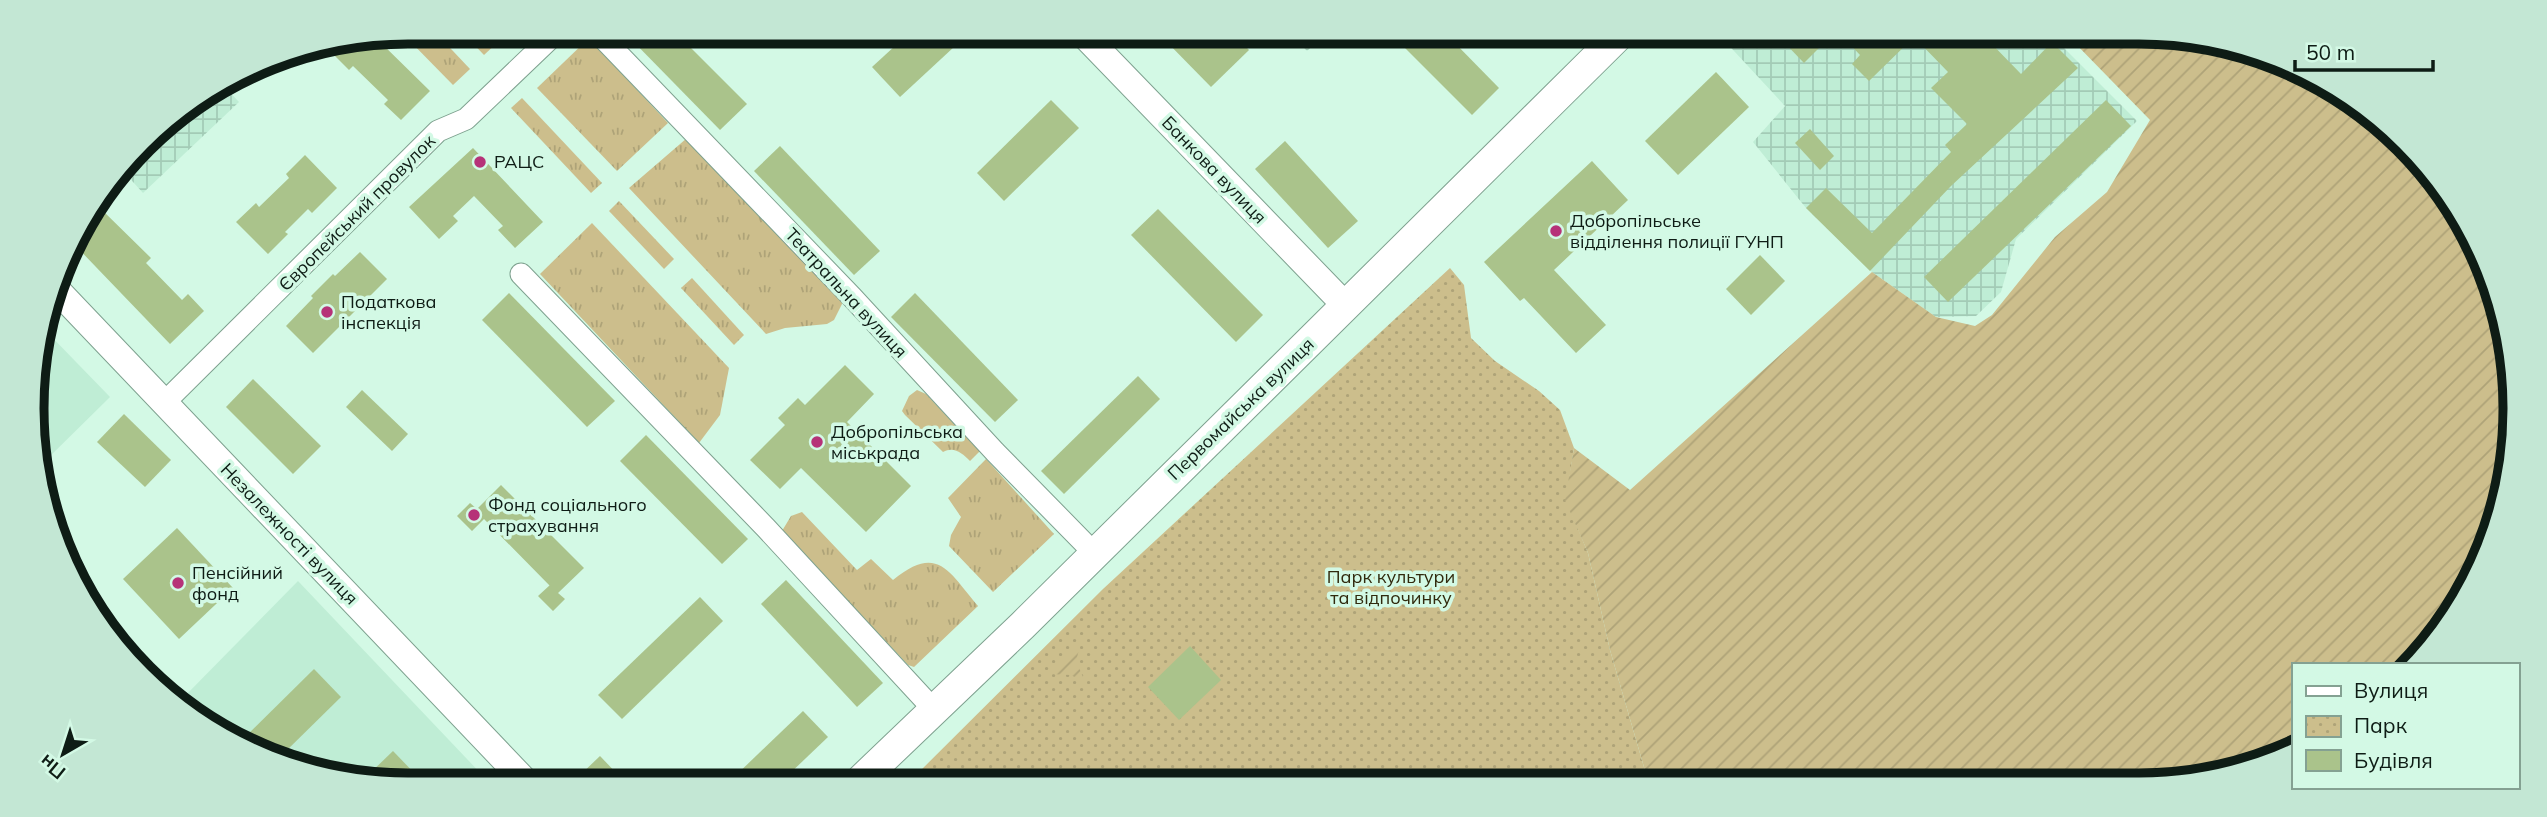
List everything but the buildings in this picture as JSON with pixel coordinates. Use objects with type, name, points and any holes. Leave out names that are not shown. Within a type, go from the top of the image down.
[{"type":"main road","name":"Первомайська вулиця","points":[[868,773],[935,711],[1610,44]]},
{"type":"street","name":"Європейський провулок","points":[[164,403],[438,131],[466,119],[544,44]]},
{"type":"street","name":"Театральна вулиця","points":[[608,44],[1094,553]]},
{"type":"street","name":"Банкова вулиця","points":[[1093,44],[1346,306]]},
{"type":"street","points":[[521,274],[766,528],[935,711]]},
{"type":"street","name":"Незалежності вулиця","points":[[62,295],[517,773]]},
{"type":"shaded area","points":[[1300,44],[1314,44],[1307,51]]},
{"type":"shaded area","points":[[1727,44],[2060,44],[2137,121],[2016,239],[2001,292],[1976,316],[1936,317],[1872,272],[1806,208],[1753,142],[1785,106]]},
{"type":"shaded area","points":[[229,91],[239,102],[143,193],[127,176],[134,168],[186,119]]},
{"type":"shaded area","points":[[51,336],[110,397],[47,459],[44,408]]},
{"type":"shaded area","points":[[298,581],[480,773],[385,772],[314,761],[247,736],[184,697]]},
{"type":"green space","points":[[413,44],[446,44],[470,69],[453,85]]},
{"type":"green space","points":[[473,44],[496,44],[484,55]]},
{"type":"green space","points":[[583,44],[595,44],[668,123],[617,171],[537,88]]},
{"type":"green space","points":[[2076,44],[2186,47],[2233,56],[2300,81],[2361,119],[2413,168],[2442,206],[2466,247],[2491,314],[2500,361],[2503,408],[2500,456],[2491,503],[2466,570],[2428,631],[2399,663],[2292,663],[2292,739],[2256,754],[2210,766],[2138,773],[1646,773],[1610,650],[1588,553],[1565,500],[1574,448],[1630,490],[1872,272],[1936,317],[1975,326],[1992,315],[2055,237],[2107,192],[2150,120]]},
{"type":"green space","points":[[522,98],[602,183],[591,193],[511,108]]},
{"type":"green space","points":[[687,138],[843,302],[834,320],[827,324],[785,328],[766,334],[629,188]]},
{"type":"green space","points":[[619,201],[674,259],[664,269],[609,211]]},
{"type":"green space","points":[[592,223],[729,368],[720,415],[699,443],[540,274]]},
{"type":"green space","name":"Парк культури та відпочинку","points":[[1450,268],[1464,285],[1471,338],[1495,361],[1539,391],[1560,410],[1574,448],[1566,500],[1588,553],[1610,650],[1646,773],[918,773],[1103,589]]},
{"type":"green space","points":[[692,278],[744,335],[734,345],[681,288]]},
{"type":"green space","points":[[917,390],[926,394],[980,451],[970,461],[954,450],[943,452],[902,411],[909,396]]},
{"type":"green space","points":[[986,459],[1054,534],[993,592],[949,546],[951,535],[961,517],[948,498]]},
{"type":"green space","points":[[802,512],[857,570],[871,559],[893,580],[908,569],[932,563],[942,566],[950,573],[978,606],[914,667],[908,665],[782,531],[791,516]]},
{"type":"green space","points":[[1074,646],[1079,650],[1076,661],[1083,677],[1078,679],[1071,675],[1050,674],[1049,668],[1062,661]]},
{"type":"place","name":"РАЦС","points":[[480,162]]},
{"type":"place","name":"Добропільське відділення полиції ГУНП","points":[[1556,231]]},
{"type":"place","name":"Податкова інспекція","points":[[327,312]]},
{"type":"place","name":"Добропільська міськрада","points":[[817,442]]},
{"type":"place","name":"Фонд соціального страхування","points":[[474,515]]},
{"type":"place","name":"Пенсійний фонд","points":[[178,583]]}]
